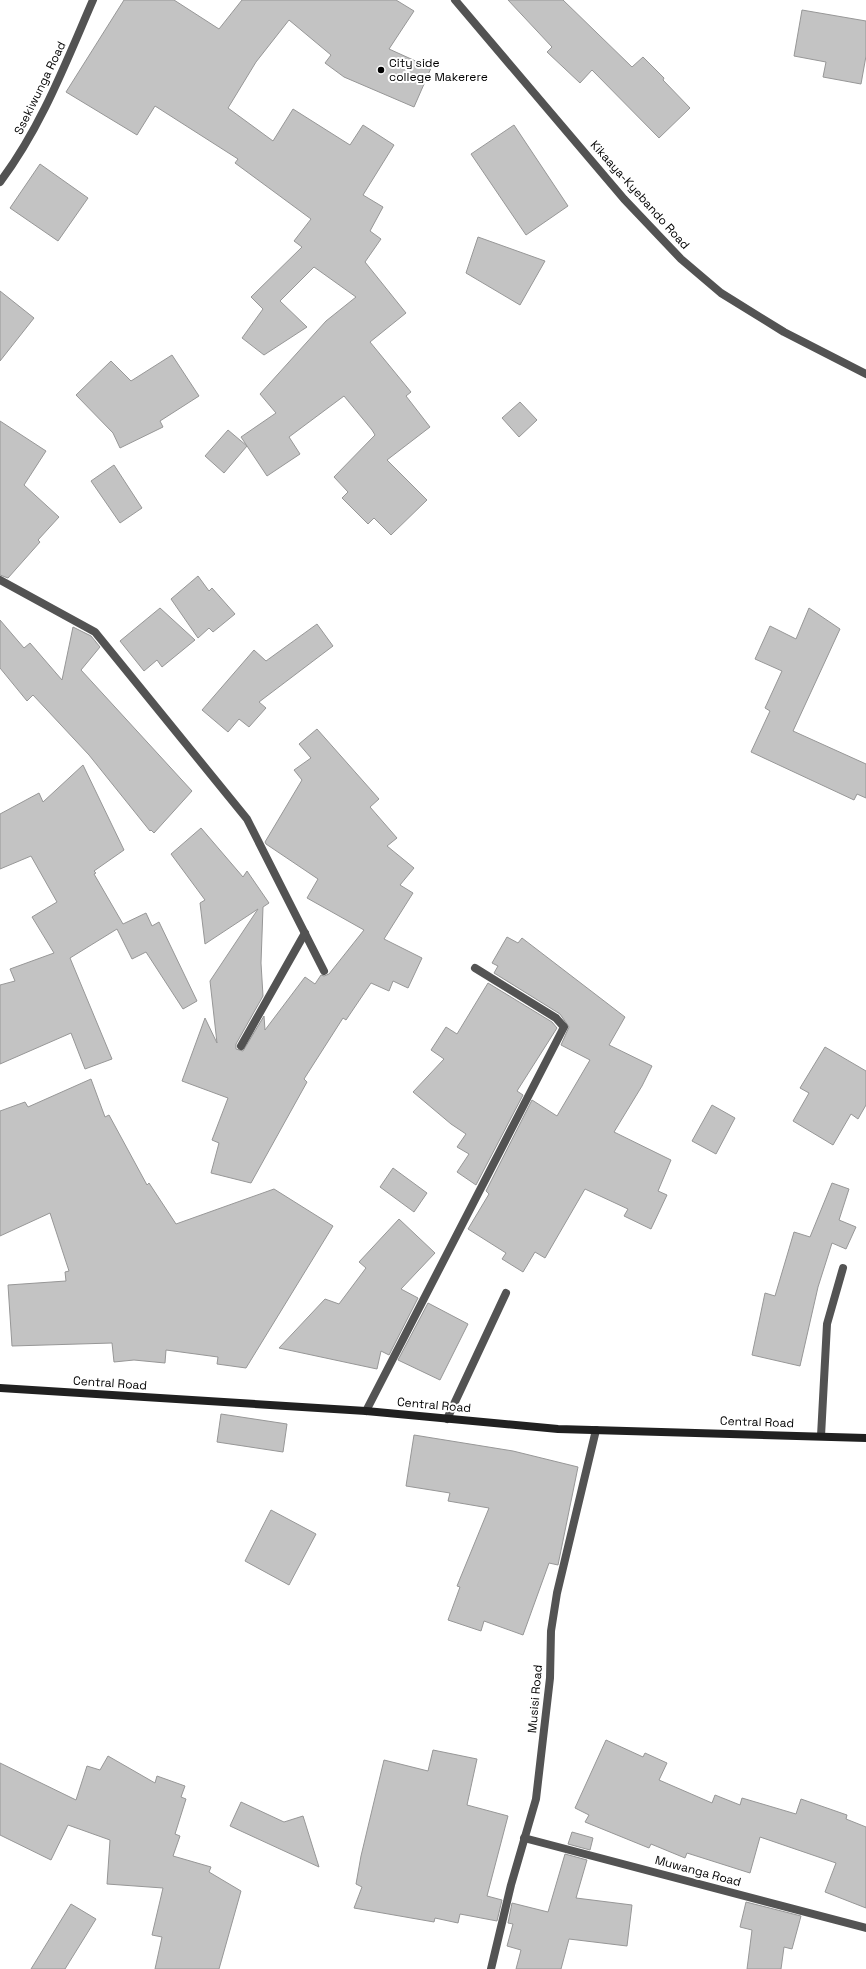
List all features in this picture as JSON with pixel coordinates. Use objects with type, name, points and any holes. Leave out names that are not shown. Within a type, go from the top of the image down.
[{"type":"street","name":"Ssekiwunga Road","points":[[0,182],[20,156],[49,100],[94,0]]},
{"type":"street","name":"Kikaaya-Kyebando Road","points":[[454,0],[624,199],[682,259],[721,293],[784,332],[866,374]]},
{"type":"street","points":[[0,580],[95,632],[247,819],[324,971]]},
{"type":"street","points":[[241,1046],[305,934]]},
{"type":"street","points":[[366,1411],[564,1027],[556,1018],[475,968]]},
{"type":"street","points":[[821,1436],[827,1324],[843,1268]]},
{"type":"street","points":[[447,1419],[506,1293]]},
{"type":"street","name":"Central Road","points":[[0,1388],[366,1411],[558,1429],[866,1438]]},
{"type":"street","name":"Musisi Road","points":[[491,1969],[524,1838],[536,1799],[550,1678],[551,1631],[557,1593],[596,1430]]},
{"type":"street","name":"Muwanga Road","points":[[524,1838],[866,1928]]},
{"type":"building","points":[[124,0],[174,0],[219,29],[242,0],[396,0],[414,11],[389,49],[431,68],[414,107],[344,77],[325,63],[331,55],[289,20],[256,62],[228,108],[273,141],[293,109],[350,145],[363,125],[394,145],[363,195],[383,207],[370,231],[381,239],[365,262],[406,313],[370,342],[411,392],[406,396],[430,427],[387,460],[427,500],[391,535],[374,518],[368,524],[342,498],[348,492],[334,477],[375,435],[344,396],[289,437],[300,454],[267,476],[241,437],[276,413],[260,394],[326,321],[356,297],[314,267],[280,301],[307,327],[264,355],[242,338],[263,309],[251,297],[302,247],[294,241],[311,219],[235,163],[238,159],[155,106],[137,135],[66,92]]},
{"type":"building","points":[[508,0],[563,0],[632,67],[643,57],[664,78],[663,80],[690,108],[659,138],[592,70],[580,83],[547,52],[552,47]]},
{"type":"building","points":[[802,10],[866,21],[866,56],[861,84],[823,77],[826,62],[794,56]]},
{"type":"building","points":[[514,125],[568,206],[526,235],[471,154]]},
{"type":"building","points":[[40,164],[88,198],[58,241],[10,208]]},
{"type":"building","points":[[478,237],[545,261],[520,305],[466,273]]},
{"type":"building","points":[[0,291],[34,318],[0,361]]},
{"type":"building","points":[[172,355],[199,396],[160,421],[163,427],[120,448],[113,433],[76,395],[111,361],[131,381]]},
{"type":"building","points":[[520,402],[537,420],[519,437],[502,418]]},
{"type":"building","points":[[0,421],[46,451],[24,485],[59,517],[38,540],[40,542],[8,578],[0,575]]},
{"type":"building","points":[[228,430],[247,446],[224,473],[205,456]]},
{"type":"building","points":[[114,465],[142,508],[120,523],[91,481]]},
{"type":"building","points":[[198,576],[209,591],[212,588],[235,614],[213,632],[209,628],[198,638],[171,599]]},
{"type":"building","points":[[160,608],[195,640],[162,667],[157,660],[144,671],[120,641]]},
{"type":"building","points":[[809,608],[840,629],[793,731],[866,764],[866,798],[857,794],[854,800],[751,752],[770,711],[765,708],[782,671],[755,659],[770,626],[796,639]]},
{"type":"building","points":[[0,620],[24,648],[30,643],[62,680],[73,627],[91,636],[100,647],[81,670],[192,791],[154,833],[151,830],[150,831],[89,755],[33,695],[27,701],[0,668]]},
{"type":"building","points":[[317,624],[333,646],[259,702],[266,708],[249,727],[239,719],[228,732],[202,710],[254,650],[266,661]]},
{"type":"building","points":[[317,729],[379,799],[370,807],[397,838],[387,846],[414,868],[400,885],[413,893],[384,939],[422,958],[408,988],[393,981],[389,991],[371,983],[346,1020],[343,1018],[304,1079],[307,1082],[251,1183],[211,1173],[219,1143],[212,1140],[228,1098],[182,1081],[205,1018],[217,1043],[210,981],[258,909],[205,944],[200,903],[205,900],[171,854],[201,828],[243,877],[247,871],[269,903],[263,907],[261,963],[263,996],[236,1044],[236,1049],[243,1051],[264,1016],[265,1030],[305,977],[315,984],[321,975],[324,976],[329,974],[364,930],[307,898],[318,879],[265,842],[302,780],[294,770],[311,758],[299,744]]},
{"type":"building","points":[[83,765],[124,850],[94,871],[96,873],[94,874],[123,924],[146,913],[152,926],[159,922],[197,1001],[183,1009],[146,952],[132,959],[117,929],[70,958],[112,1059],[85,1069],[71,1033],[0,1064],[0,985],[15,981],[10,969],[54,953],[32,917],[57,902],[31,856],[0,869],[0,814],[39,793],[43,802]]},
{"type":"building","points":[[507,937],[518,943],[522,938],[625,1017],[609,1045],[652,1066],[642,1086],[614,1132],[671,1160],[658,1191],[667,1195],[651,1229],[624,1216],[628,1209],[585,1189],[545,1258],[535,1252],[523,1272],[502,1259],[506,1253],[468,1229],[489,1194],[486,1191],[532,1100],[557,1116],[590,1060],[561,1045],[569,1027],[560,1014],[494,973],[498,966],[492,963]]},
{"type":"building","points":[[488,983],[552,1022],[557,1028],[517,1091],[523,1095],[476,1185],[457,1172],[469,1154],[457,1147],[466,1134],[451,1124],[413,1092],[444,1059],[431,1050],[446,1027],[457,1034]]},
{"type":"building","points":[[825,1047],[866,1071],[866,1105],[858,1119],[851,1114],[833,1145],[793,1121],[809,1093],[800,1088]]},
{"type":"building","points":[[91,1079],[105,1117],[109,1115],[147,1185],[149,1183],[176,1224],[274,1189],[333,1226],[246,1368],[217,1364],[218,1357],[166,1350],[165,1363],[134,1360],[114,1362],[112,1343],[12,1346],[8,1285],[66,1281],[65,1272],[69,1271],[50,1213],[0,1236],[0,1111],[25,1102],[28,1107]]},
{"type":"building","points":[[712,1105],[735,1118],[716,1154],[692,1141]]},
{"type":"building","points":[[393,1168],[427,1193],[414,1212],[380,1187]]},
{"type":"building","points":[[832,1183],[849,1189],[839,1220],[856,1227],[846,1249],[832,1243],[818,1287],[800,1366],[752,1355],[765,1293],[775,1296],[794,1232],[810,1237]]},
{"type":"building","points":[[399,1219],[435,1253],[401,1289],[418,1298],[389,1355],[381,1351],[377,1369],[279,1348],[325,1299],[339,1304],[366,1268],[359,1262]]},
{"type":"building","points":[[428,1303],[468,1324],[440,1380],[398,1360]]},
{"type":"building","points":[[221,1414],[287,1424],[283,1452],[217,1442]]},
{"type":"building","points":[[414,1435],[513,1451],[578,1467],[558,1565],[549,1563],[523,1635],[484,1621],[481,1631],[448,1620],[460,1587],[457,1586],[489,1508],[448,1501],[450,1493],[406,1486]]},
{"type":"building","points":[[271,1510],[316,1534],[289,1585],[245,1561]]},
{"type":"building","points":[[606,1740],[643,1757],[645,1753],[667,1763],[659,1780],[712,1803],[715,1795],[740,1805],[742,1798],[796,1814],[801,1799],[847,1815],[846,1819],[866,1827],[866,1908],[825,1892],[836,1863],[760,1837],[750,1873],[687,1853],[685,1858],[651,1844],[649,1848],[585,1822],[589,1815],[575,1808]]},
{"type":"building","points":[[433,1750],[477,1759],[467,1805],[508,1816],[487,1896],[502,1900],[497,1921],[460,1914],[458,1923],[435,1918],[434,1922],[354,1908],[362,1887],[356,1884],[361,1856],[384,1760],[428,1771]]},
{"type":"building","points":[[108,1756],[155,1783],[157,1776],[185,1786],[181,1797],[186,1799],[175,1834],[180,1836],[173,1856],[211,1867],[209,1872],[241,1891],[219,1969],[155,1969],[162,1937],[152,1935],[163,1888],[107,1884],[110,1840],[68,1825],[51,1860],[0,1835],[0,1763],[76,1800],[87,1766],[100,1770]]},
{"type":"building","points":[[241,1802],[284,1822],[303,1816],[319,1867],[230,1826]]},
{"type":"building","points":[[572,1832],[593,1838],[590,1850],[568,1844]]},
{"type":"building","points":[[565,1854],[587,1860],[576,1898],[632,1905],[627,1946],[569,1939],[561,1969],[516,1969],[521,1950],[507,1946],[513,1924],[508,1923],[512,1903],[548,1912]]},
{"type":"building","points":[[746,1902],[801,1916],[792,1949],[784,1947],[781,1969],[747,1969],[752,1930],[740,1927]]},
{"type":"building","points":[[71,1904],[96,1919],[65,1969],[31,1969]]},
{"type":"place","name":"City side college Makerere","points":[[381,70]]}]
